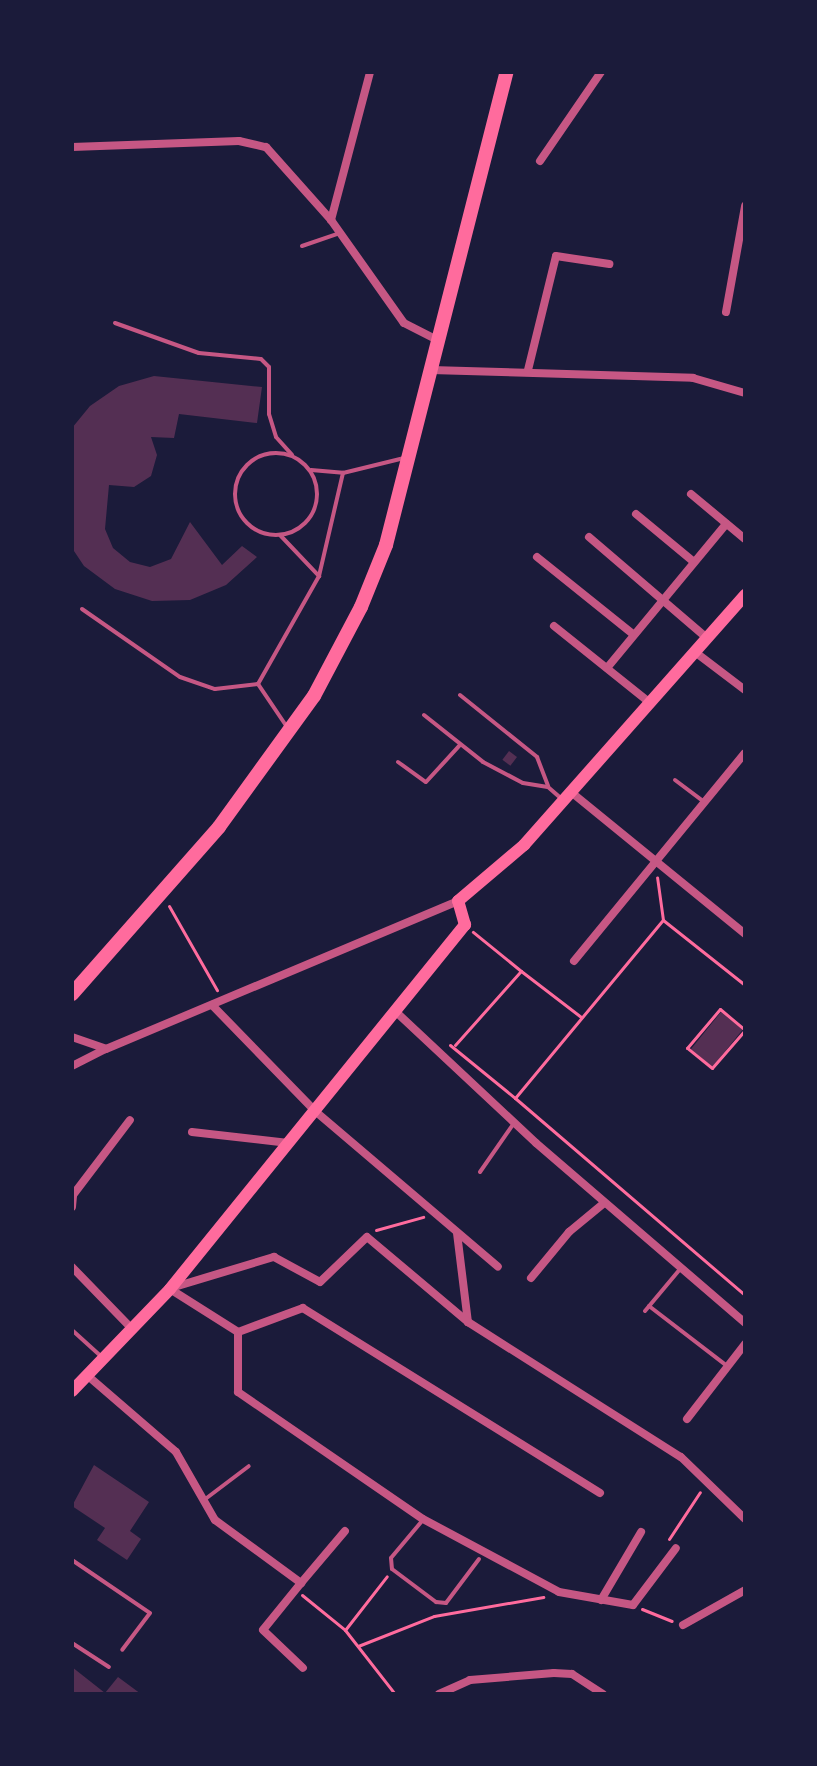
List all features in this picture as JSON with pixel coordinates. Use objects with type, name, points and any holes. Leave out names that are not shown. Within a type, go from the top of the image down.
[{"type":"main road","points":[[74,988],[219,827],[290,731],[326,675],[375,576],[409,457],[507,72]]},
{"type":"main road","points":[[72,1391],[170,1289],[465,925],[458,901],[524,845],[745,595]]},
{"type":"street","points":[[331,220],[370,72]]},
{"type":"street","points":[[540,161],[601,72]]},
{"type":"street","points":[[72,147],[239,141],[266,147],[331,220],[404,323],[438,340]]},
{"type":"street","points":[[726,312],[745,206]]},
{"type":"street","points":[[528,370],[556,256],[609,264]]},
{"type":"street","points":[[431,370],[528,370],[693,378],[745,393]]},
{"type":"street","points":[[691,494],[745,539]]},
{"type":"street","points":[[636,514],[694,562]]},
{"type":"street","points":[[607,668],[726,524]]},
{"type":"street","points":[[589,537],[707,638]]},
{"type":"street","points":[[537,557],[634,635]]},
{"type":"street","points":[[554,626],[650,703]]},
{"type":"street","points":[[695,652],[745,690]]},
{"type":"street","points":[[574,961],[745,753]]},
{"type":"street","points":[[567,797],[655,861],[745,934]]},
{"type":"street","points":[[72,1066],[458,901]]},
{"type":"street","points":[[212,1005],[315,1111],[498,1267]]},
{"type":"street","points":[[395,1011],[514,1123],[745,1323]]},
{"type":"street","points":[[72,1037],[106,1049]]},
{"type":"street","points":[[72,1207],[73,1195],[130,1120]]},
{"type":"street","points":[[192,1132],[288,1143]]},
{"type":"street","points":[[531,1278],[569,1232],[604,1203]]},
{"type":"street","points":[[457,1233],[468,1322]]},
{"type":"street","points":[[170,1289],[274,1257],[320,1282],[367,1237],[468,1322],[681,1457],[745,1519]]},
{"type":"street","points":[[72,1267],[132,1329]]},
{"type":"street","points":[[170,1289],[238,1332]]},
{"type":"street","points":[[238,1332],[303,1308],[600,1493]]},
{"type":"street","points":[[238,1332],[238,1392],[423,1519],[562,1593],[633,1605],[676,1548]]},
{"type":"street","points":[[687,1419],[745,1344]]},
{"type":"street","points":[[88,1376],[176,1452],[215,1520],[298,1586]]},
{"type":"street","points":[[303,1668],[263,1630],[345,1531]]},
{"type":"street","points":[[601,1600],[641,1532]]},
{"type":"street","points":[[683,1625],[745,1590]]},
{"type":"street","points":[[439,1694],[470,1680],[554,1673],[572,1674],[603,1694]]},
{"type":"lane","points":[[302,246],[339,233]]},
{"type":"lane","points":[[115,323],[199,353],[261,359],[269,367],[269,414],[276,437],[309,469],[316,484],[314,510],[297,529],[279,534],[257,530],[239,510],[237,482],[253,460],[265,454],[292,455]]},
{"type":"lane","points":[[309,469],[343,473],[409,457]]},
{"type":"lane","points":[[258,684],[319,576],[343,473]]},
{"type":"lane","points":[[279,534],[319,576]]},
{"type":"lane","points":[[82,609],[180,677],[215,689],[258,684]]},
{"type":"lane","points":[[258,684],[290,731]]},
{"type":"lane","points":[[460,695],[537,757],[548,787]]},
{"type":"lane","points":[[424,715],[501,773],[548,787],[567,797]]},
{"type":"lane","points":[[398,762],[426,782],[460,745]]},
{"type":"lane","points":[[675,780],[704,802]]},
{"type":"lane","points":[[480,1172],[514,1123]]},
{"type":"lane","points":[[645,1311],[681,1268]]},
{"type":"lane","points":[[649,1306],[728,1366]]},
{"type":"lane","points":[[72,1330],[104,1359]]},
{"type":"lane","points":[[204,1500],[249,1466]]},
{"type":"lane","points":[[423,1519],[391,1558],[392,1569],[436,1602],[446,1603],[479,1559]]},
{"type":"lane","points":[[72,1560],[150,1613],[122,1650]]},
{"type":"lane","points":[[72,1643],[109,1667]]},
{"type":"path","points":[[655,861],[663,920],[745,985]]},
{"type":"path","points":[[162,893],[223,1000]]},
{"type":"path","points":[[515,1098],[663,920]]},
{"type":"path","points":[[465,925],[582,1018]]},
{"type":"path","points":[[455,1045],[521,971]]},
{"type":"path","points":[[720,1009],[745,1030],[712,1068],[687,1048],[720,1009]]},
{"type":"path","points":[[432,1046],[455,1045],[745,1295]]},
{"type":"path","points":[[367,1237],[378,1229],[437,1215]]},
{"type":"path","points":[[676,1548],[669,1539],[706,1482]]},
{"type":"path","points":[[345,1630],[392,1569]]},
{"type":"path","points":[[298,1586],[345,1630],[395,1694]]},
{"type":"path","points":[[358,1646],[434,1616],[562,1593]]},
{"type":"path","points":[[633,1605],[683,1625]]},
{"type":"building","points":[[154,376],[262,387],[257,423],[179,414],[174,438],[151,437],[157,455],[151,476],[134,487],[109,485],[105,529],[113,548],[130,562],[150,567],[171,559],[190,522],[222,565],[242,546],[257,557],[226,585],[190,600],[152,601],[115,589],[84,566],[72,548],[72,428],[90,406],[119,386]]},
{"type":"building","points":[[509,751],[517,757],[510,766],[502,760]]},
{"type":"building","points":[[721,1012],[743,1030],[713,1067],[691,1049]]},
{"type":"building","points":[[94,1465],[149,1502],[130,1531],[141,1539],[127,1560],[97,1540],[105,1528],[72,1506]]},
{"type":"building","points":[[72,1667],[105,1693],[118,1677],[141,1694],[72,1694]]}]
